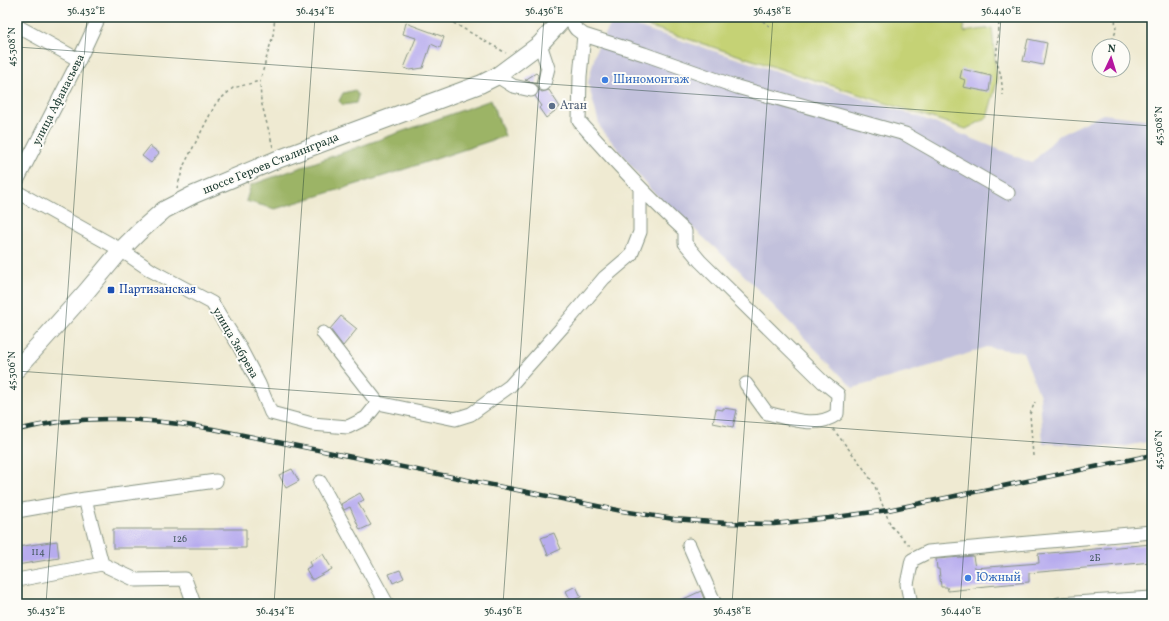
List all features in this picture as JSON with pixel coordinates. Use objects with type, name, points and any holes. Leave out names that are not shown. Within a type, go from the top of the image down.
[{"type":"main road","name":"шоссе Героев Сталинграда","points":[[17,369],[86,292],[121,250],[164,210],[193,195],[276,160],[481,84],[497,76],[540,44],[565,17]]},
{"type":"street","name":"улица Афанасьева","points":[[17,181],[79,60],[99,17]]},
{"type":"street","points":[[568,17],[576,29],[584,35],[736,86],[905,134],[1008,193]]},
{"type":"street","points":[[17,26],[79,60]]},
{"type":"street","points":[[584,35],[580,76],[579,121],[610,158],[640,189],[685,231],[685,243],[700,261],[823,382],[838,394],[837,414],[826,420],[812,423],[767,413],[746,384]]},
{"type":"street","points":[[540,44],[548,68],[544,84]]},
{"type":"street","points":[[497,76],[513,86],[531,90]]},
{"type":"street","points":[[323,332],[378,403],[455,419],[471,414],[510,386],[604,278],[631,255],[640,232],[640,189]]},
{"type":"street","name":"улица Зябрева","points":[[17,192],[121,250],[152,271],[212,303],[238,344],[259,384],[271,413],[312,424],[348,427],[366,418],[378,403]]},
{"type":"street","points":[[17,511],[85,499],[216,481]]},
{"type":"street","points":[[320,482],[387,604]]},
{"type":"street","points":[[85,499],[102,564]]},
{"type":"street","points":[[911,604],[907,584],[912,560],[928,552],[1152,532]]},
{"type":"street","points":[[690,545],[715,604]]},
{"type":"street","points":[[17,580],[102,564],[136,580],[185,579],[194,604]]},
{"type":"street","points":[[1059,604],[1152,598]]},
{"type":"path","points":[[275,17],[273,35],[260,81],[261,101],[276,160]]},
{"type":"path","points":[[444,17],[518,60]]},
{"type":"path","points":[[758,17],[769,26]]},
{"type":"path","points":[[998,17],[999,28],[996,59],[1001,76],[1003,95]]},
{"type":"path","points":[[1113,38],[1116,31],[1115,17]]},
{"type":"path","points":[[172,206],[184,165],[216,103],[233,88],[260,81]]},
{"type":"path","points":[[1033,456],[1030,414],[1035,402]]},
{"type":"path","points":[[826,420],[874,484],[891,526],[920,556]]},
{"type":"shaded area","points":[[614,19],[922,118],[1032,163],[1058,136],[1103,114],[1152,120],[1152,441],[1122,447],[1043,443],[1040,396],[1023,352],[986,347],[944,362],[853,388],[736,267],[651,190],[600,127],[588,83],[597,48]]},
{"type":"green space","points":[[620,17],[964,17],[964,32],[992,28],[997,82],[987,118],[966,129]]},
{"type":"green space","points":[[355,90],[358,96],[356,103],[343,105],[339,101],[343,93]]},
{"type":"green space","points":[[491,100],[505,136],[387,175],[275,209],[246,201],[251,185]]},
{"type":"building","points":[[406,23],[444,37],[440,48],[431,44],[423,68],[410,70],[404,68],[416,38],[403,34]]},
{"type":"building","points":[[1028,39],[1047,43],[1043,65],[1023,61]]},
{"type":"building","points":[[962,69],[991,76],[989,92],[963,87],[965,80],[960,78]]},
{"type":"building","points":[[536,73],[538,75],[536,84],[525,80]]},
{"type":"building","points":[[539,90],[542,92],[549,90],[560,107],[546,118],[539,108],[542,106],[535,96]]},
{"type":"building","points":[[150,146],[159,153],[151,163],[142,156]]},
{"type":"building","points":[[341,316],[357,329],[343,346],[330,329]]},
{"type":"building","points":[[723,408],[737,410],[733,427],[713,423],[716,409],[723,410]]},
{"type":"building","points":[[292,469],[299,481],[286,488],[279,475]]},
{"type":"building","points":[[360,493],[364,500],[358,503],[371,525],[360,530],[350,507],[344,510],[341,504]]},
{"type":"building","points":[[113,529],[246,529],[246,548],[113,548]]},
{"type":"building","points":[[554,533],[561,549],[548,555],[541,538]]},
{"type":"building","points":[[57,541],[59,558],[17,565],[17,547]]},
{"type":"building","points":[[1152,544],[1152,562],[1029,573],[1029,582],[948,591],[947,587],[941,587],[936,559],[973,556],[975,568],[1039,563],[1038,554]]},
{"type":"building","points":[[323,554],[332,569],[312,580],[306,569],[311,566],[309,562]]},
{"type":"building","points":[[400,570],[404,578],[393,583],[389,574]]},
{"type":"building","points":[[576,586],[581,597],[571,601],[566,591]]},
{"type":"building","points":[[701,591],[706,604],[673,604]]},
{"type":"railway","points":[[17,430],[67,421],[91,419],[139,420],[188,425],[622,511],[674,519],[726,523],[774,524],[888,510],[1152,455]]},
{"type":"place","name":"Шиномонтаж","points":[[605,80]]},
{"type":"place","name":"Атан","points":[[552,106]]},
{"type":"place","name":"Партизанская","points":[[111,290]]},
{"type":"place","name":"Южный","points":[[968,578]]}]
